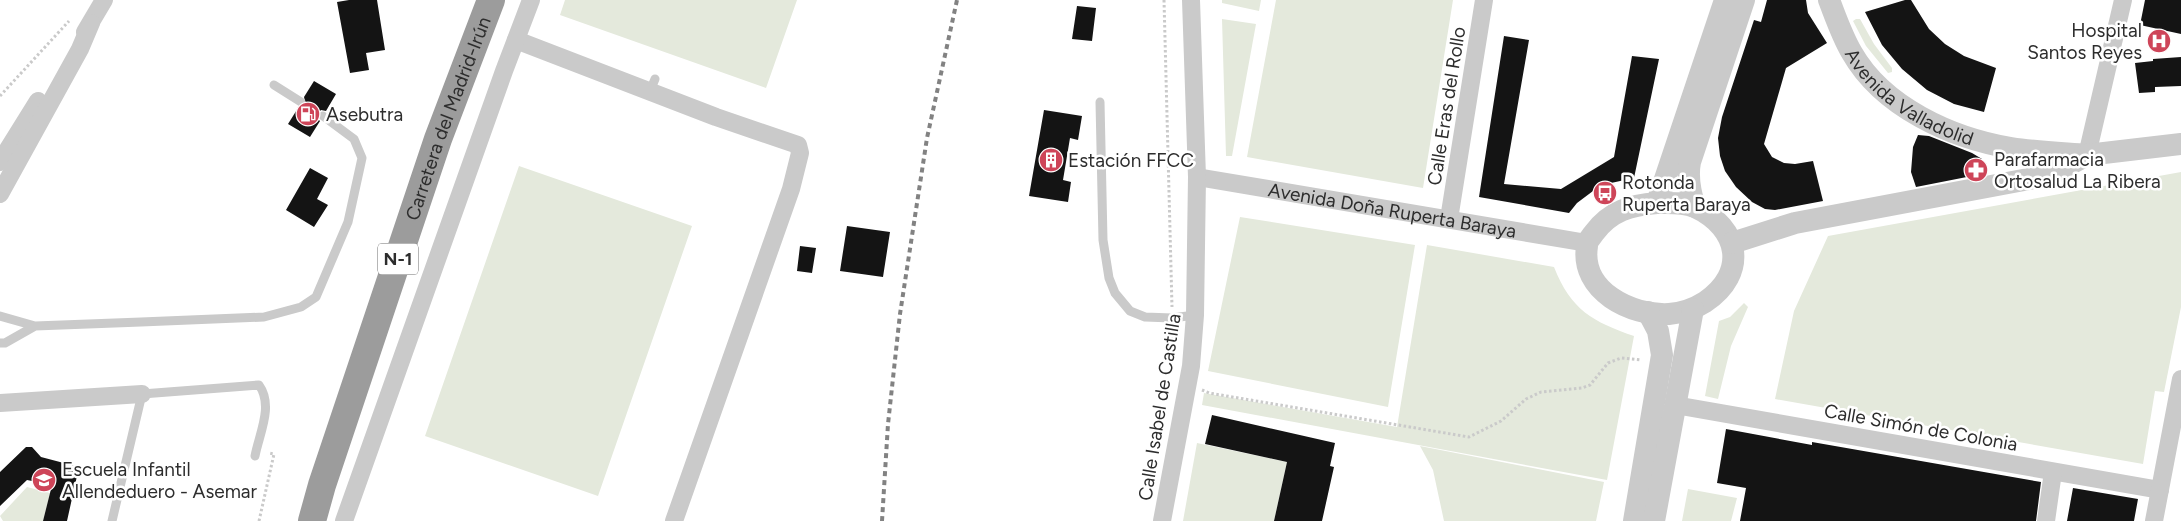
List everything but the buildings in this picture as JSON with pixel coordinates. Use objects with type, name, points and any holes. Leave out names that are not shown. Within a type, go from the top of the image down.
[{"type":"highway","name":"Carretera del Madrid-Irún","points":[[312,521],[322,485],[438,139],[491,0]]},
{"type":"street","points":[[0,162],[104,0]]},
{"type":"street","points":[[344,521],[532,0]]},
{"type":"street","name":"Calle Isabel de Castilla","points":[[1162,521],[1191,366],[1195,315],[1197,177],[1191,0]]},
{"type":"street","name":"Calle Eras del Rollo","points":[[1449,219],[1484,0]]},
{"type":"street","points":[[1657,203],[1725,0]]},
{"type":"street","points":[[1694,207],[1690,193],[1688,172],[1690,162],[1744,0]]},
{"type":"street","name":"Avenida Valladolid","points":[[1829,0],[1841,34],[1853,55],[1867,74],[1890,96],[1909,110],[1959,135],[2010,148],[2087,155]]},
{"type":"street","points":[[2087,155],[2124,0]]},
{"type":"street","points":[[0,194],[80,49],[91,23]]},
{"type":"street","points":[[516,40],[652,85],[798,145],[800,153],[791,189],[674,521]]},
{"type":"street","points":[[0,139],[48,86]]},
{"type":"street","points":[[1732,243],[1795,223],[2050,175],[2087,155],[2181,144]]},
{"type":"street","name":"Avenida Doña Ruperta Baraya","points":[[1197,177],[1587,244]]},
{"type":"street","points":[[1680,203],[1694,207],[1721,227],[1732,243],[1734,260],[1731,273],[1712,297],[1693,309],[1669,314],[1648,312],[1616,302],[1601,290],[1590,273],[1586,259],[1587,244],[1596,230],[1615,213],[1637,204],[1680,203]]},
{"type":"street","points":[[1654,521],[1693,309]]},
{"type":"street","points":[[1634,521],[1662,355],[1658,331],[1648,312]]},
{"type":"street","points":[[2154,521],[2181,379]]},
{"type":"street","points":[[0,403],[142,394]]},
{"type":"street","name":"Calle Simón de Colonia","points":[[1675,405],[2160,490]]},
{"type":"street","points":[[2046,521],[2053,472]]},
{"type":"lane","points":[[274,86],[301,102]]},
{"type":"lane","points":[[1100,102],[1103,240],[1109,278],[1114,293],[1130,311],[1145,317],[1172,318],[1195,315]]},
{"type":"lane","points":[[0,316],[35,326],[264,317],[301,307],[316,297],[348,222],[362,158],[354,139],[323,116]]},
{"type":"lane","points":[[0,343],[35,326]]},
{"type":"lane","points":[[112,521],[142,394],[259,385],[265,393],[266,409],[255,453]]},
{"type":"path","points":[[1164,0],[1172,364],[1199,368],[1202,373],[1202,390],[1209,393],[1469,437],[1501,421],[1526,399],[1541,392],[1582,388],[1590,385],[1608,362],[1621,358],[1643,360],[1641,370]]},
{"type":"path","points":[[0,96],[67,24],[72,16]]},
{"type":"path","points":[[255,453],[274,454],[259,521]]},
{"type":"shaded area","points":[[565,0],[797,0],[766,88],[560,15]]},
{"type":"shaded area","points":[[1222,0],[1261,0],[1259,11],[1222,3]]},
{"type":"shaded area","points":[[1276,0],[1453,0],[1423,188],[1247,157]]},
{"type":"shaded area","points":[[1222,19],[1256,24],[1232,156],[1226,156]]},
{"type":"shaded area","points":[[1860,19],[1874,44],[1892,68],[1892,72],[1888,73],[1866,46],[1853,21]]},
{"type":"shaded area","points":[[519,166],[692,226],[598,496],[425,436]]},
{"type":"shaded area","points":[[2181,172],[2181,307],[2164,392],[2155,391],[2143,464],[1775,399],[1794,311],[1828,236]]},
{"type":"shaded area","points":[[1240,217],[1415,245],[1388,407],[1208,371]]},
{"type":"shaded area","points":[[1427,245],[1554,267],[1568,294],[1585,312],[1619,331],[1634,336],[1607,480],[1202,405],[1204,393],[1397,427]]},
{"type":"shaded area","points":[[1744,303],[1748,307],[1731,346],[1718,399],[1705,396],[1719,321],[1730,317]]},
{"type":"shaded area","points":[[1197,443],[1287,462],[1274,521],[1183,521]]},
{"type":"shaded area","points":[[1420,446],[1604,482],[1596,521],[1444,521],[1433,470]]},
{"type":"shaded area","points":[[27,487],[50,493],[43,521],[3,521],[0,516]]},
{"type":"shaded area","points":[[1688,489],[1737,498],[1731,521],[1682,521]]},
{"type":"railway","points":[[882,521],[888,424],[900,314],[927,138],[957,0]]},
{"type":"place","name":"Hospital Santos Reyes","points":[[2159,41]]},
{"type":"place","name":"Asebutra","points":[[308,114]]},
{"type":"place","name":"Estación FFCC","points":[[1051,160]]},
{"type":"place","name":"Parafarmacia Ortosalud La Ribera","points":[[1976,170]]},
{"type":"place","name":"Rotonda Ruperta Baraya","points":[[1605,193]]},
{"type":"place","name":"Escuela Infantil Allendeduero - Asemar","points":[[44,480]]}]
